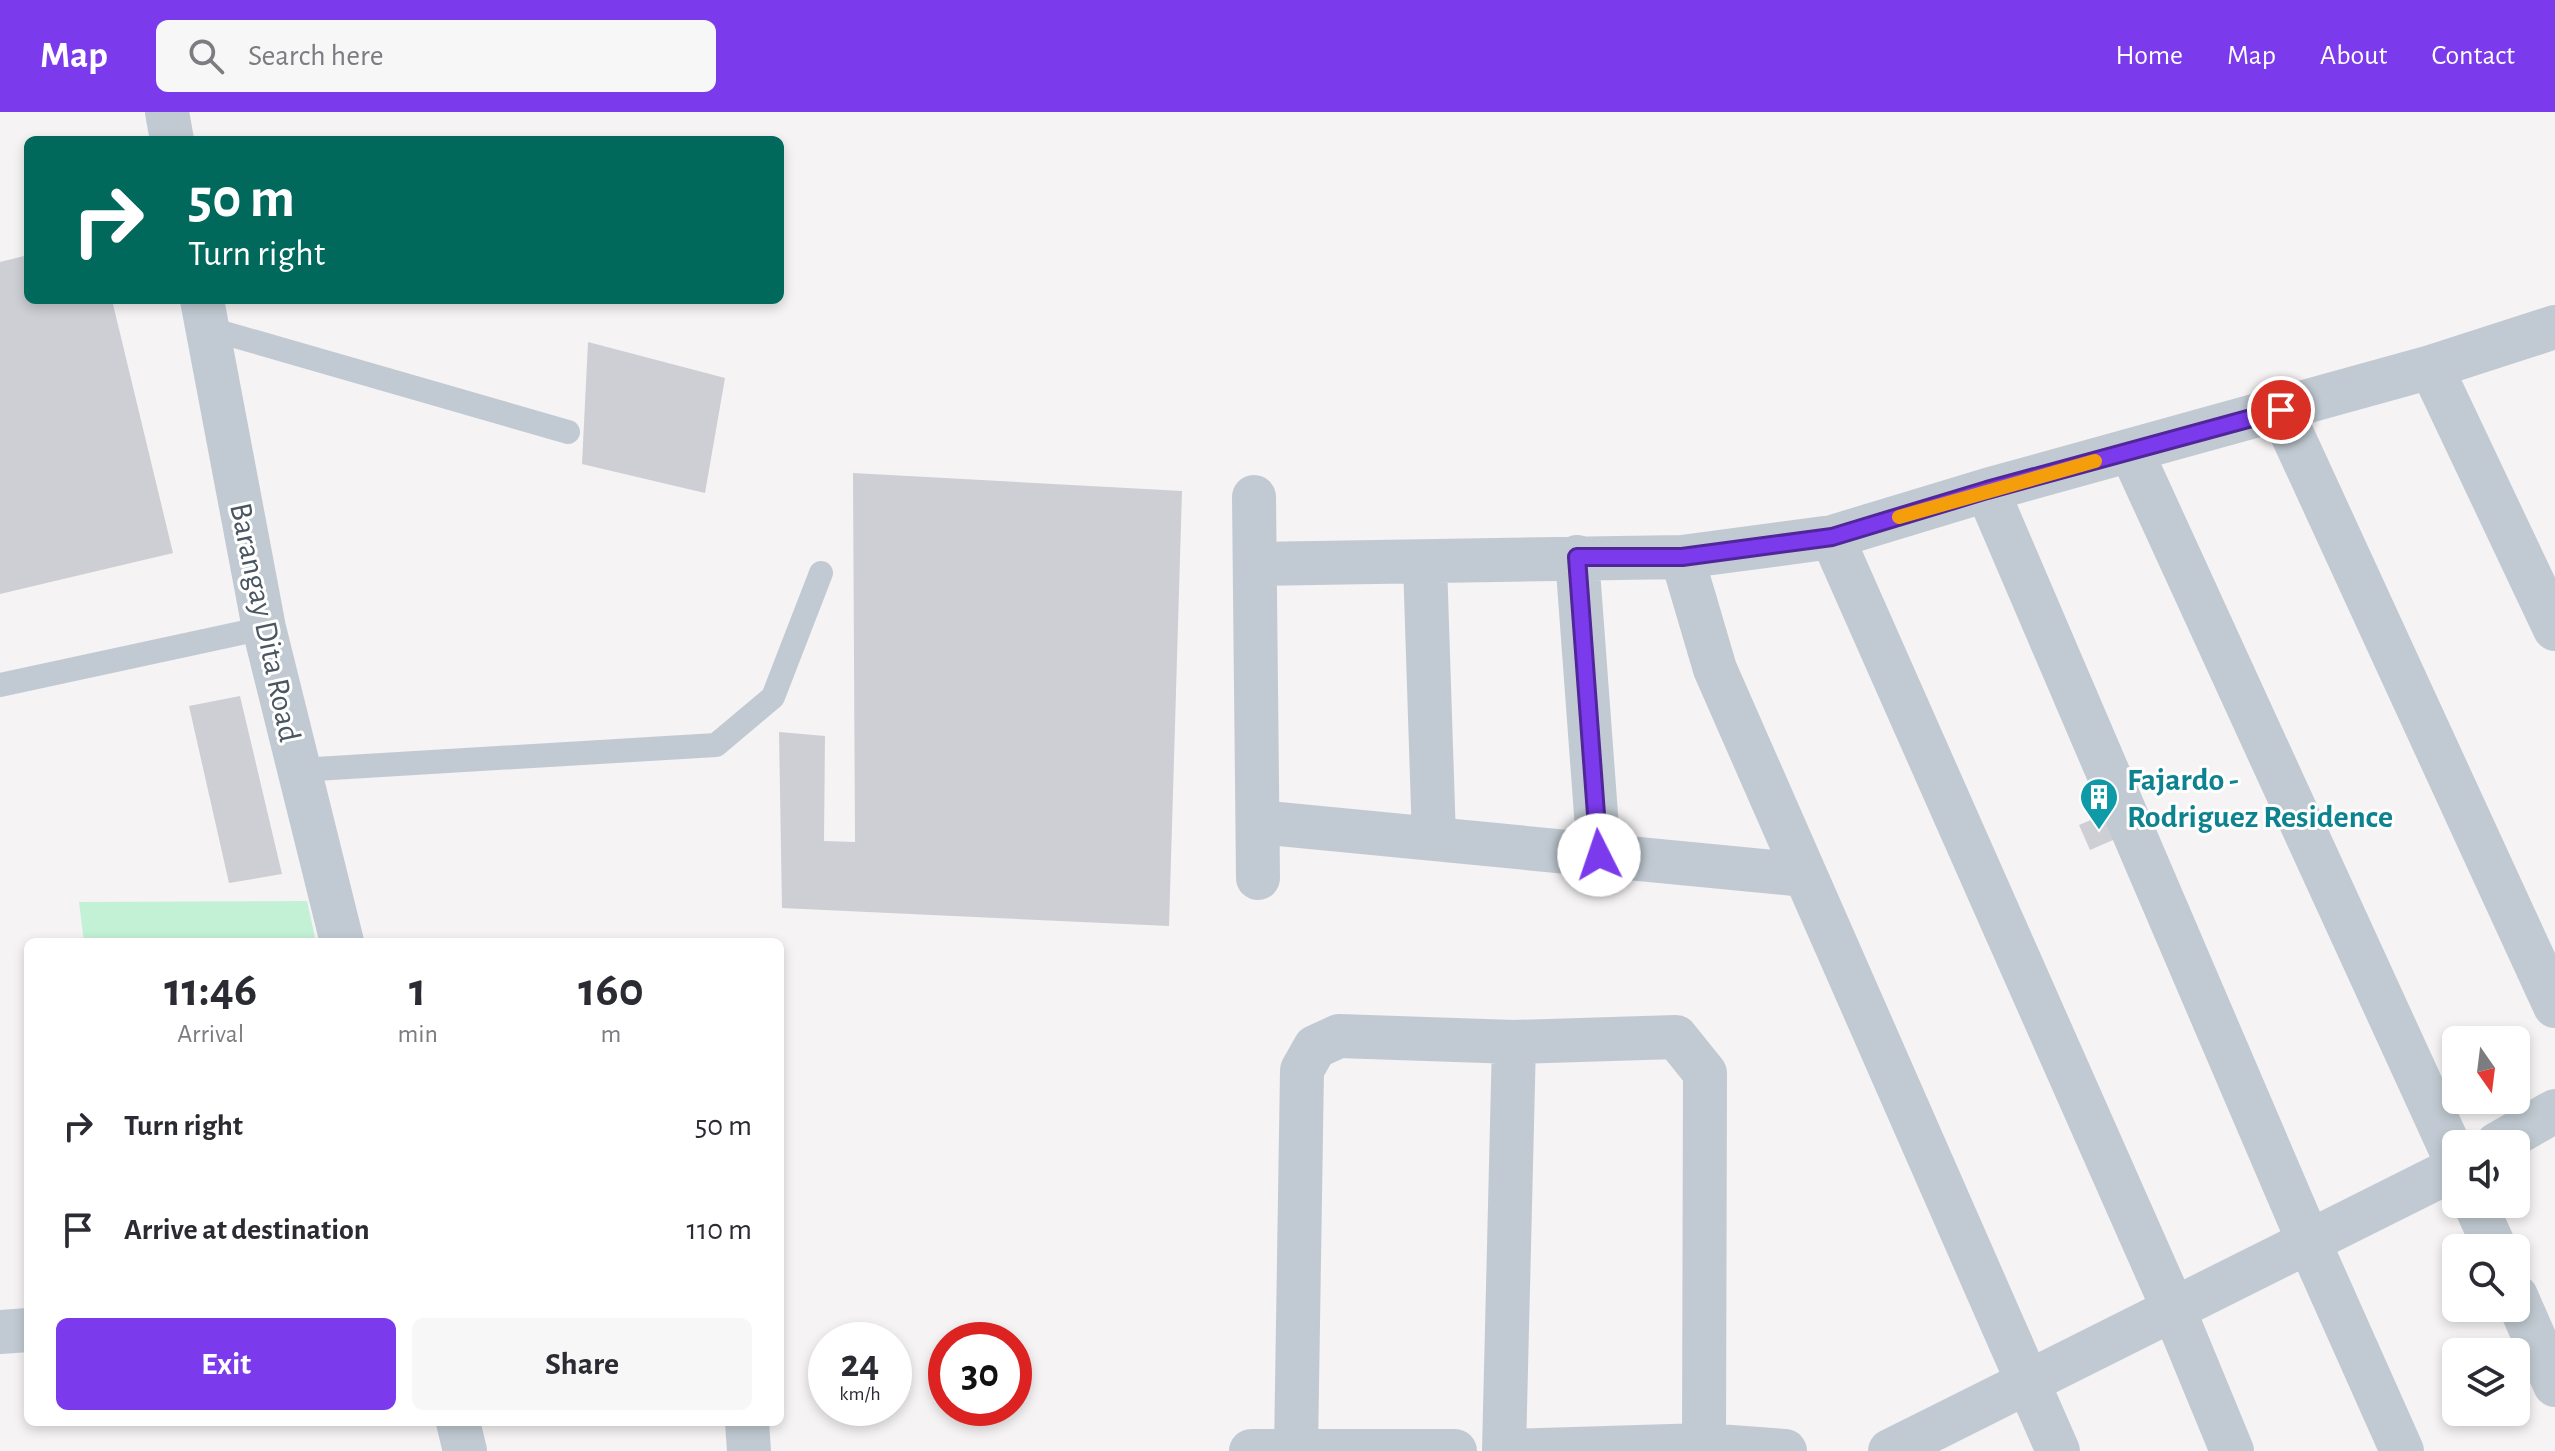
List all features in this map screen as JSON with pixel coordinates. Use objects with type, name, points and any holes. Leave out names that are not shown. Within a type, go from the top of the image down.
[{"type":"street","points":[[167,112],[171,136]]},
{"type":"street","name":"Barangay Dita Road","points":[[205,314],[264,628],[341,938]]},
{"type":"street","points":[[1255,564],[1682,557],[1832,537],[1987,490],[2431,367],[2555,327]]},
{"type":"street","points":[[2431,367],[2555,629]]},
{"type":"street","points":[[2281,410],[2555,1006]]},
{"type":"street","points":[[2131,451],[2442,1130]]},
{"type":"street","points":[[1987,490],[2308,1240],[2402,1451]]},
{"type":"street","points":[[1254,497],[1258,878]]},
{"type":"street","points":[[1832,537],[2173,1308],[2232,1451]]},
{"type":"street","points":[[1577,557],[1599,855]]},
{"type":"street","points":[[1682,557],[1715,669],[2058,1451]]},
{"type":"street","points":[[1425,563],[1434,839]]},
{"type":"street","points":[[1258,822],[1805,875]]},
{"type":"street","points":[[1296,1450],[1302,1070],[1315,1047],[1339,1036],[1514,1042],[1676,1037],[1705,1073],[1704,1445]]},
{"type":"street","points":[[1504,1451],[1514,1042]]},
{"type":"street","points":[[2522,1130],[2555,1111]]},
{"type":"street","points":[[1890,1451],[2442,1175]]},
{"type":"street","points":[[2527,1322],[2555,1385]]},
{"type":"street","points":[[0,1332],[24,1330]]},
{"type":"street","points":[[459,1426],[465,1451]]},
{"type":"street","points":[[747,1426],[749,1451]]},
{"type":"street","points":[[1510,1451],[1704,1445],[1785,1451]]},
{"type":"street","points":[[1251,1451],[1455,1451]]},
{"type":"lane","points":[[205,314],[568,432]]},
{"type":"lane","points":[[299,770],[716,745],[773,697],[821,573]]},
{"type":"lane","points":[[0,685],[264,628]]},
{"type":"green space","points":[[307,901],[315,938],[84,938],[79,902]]},
{"type":"building","points":[[24,256],[24,304],[113,304],[173,553],[0,594],[0,262]]},
{"type":"building","points":[[588,342],[725,378],[705,493],[582,464]]},
{"type":"building","points":[[853,473],[1182,491],[1169,926],[782,908],[779,732],[825,736],[824,841],[855,842]]},
{"type":"building","points":[[240,696],[282,874],[229,883],[189,706]]},
{"type":"building","name":"Fajardo - Rodriguez Residence","points":[[2110,812],[2120,837],[2090,850],[2079,825]]},
{"type":"slow traffic","points":[[1899,517],[2095,461]]},
{"type":"place","name":"Fajardo - Rodriguez Residence","points":[[2099,831]]},
{"type":"route","points":[[1599,855],[1577,557],[1682,557],[1832,537],[1987,490],[2281,410]]}]
